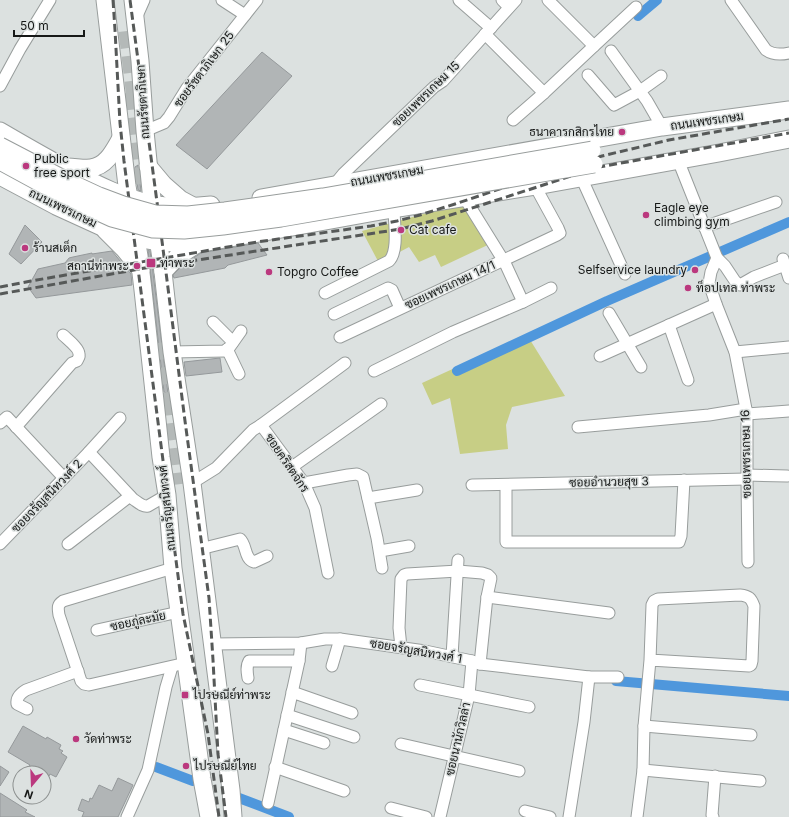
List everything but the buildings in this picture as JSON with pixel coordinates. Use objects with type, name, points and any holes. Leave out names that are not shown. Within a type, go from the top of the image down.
[{"type":"main road","name":"ถนนรัชดาภิเษก","points":[[105,0],[129,198]]},
{"type":"main road","name":"ถนนรัชดาภิเษก","points":[[116,0],[140,61],[148,166],[153,204]]},
{"type":"main road","name":"ถนนรัชดาภิเษก","points":[[123,0],[127,28]]},
{"type":"main road","name":"ถนนรัชดาภิเษก","points":[[127,28],[133,0]]},
{"type":"main road","points":[[113,64],[119,67],[128,68],[140,61]]},
{"type":"main road","name":"ถนนเพชรเกษม","points":[[0,131],[94,183],[129,198],[168,206],[193,206],[228,204],[662,127],[789,110]]},
{"type":"main road","name":"ถนนเพชรเกษม","points":[[0,161],[68,198],[112,218],[153,229],[184,230],[281,218],[593,157],[684,134],[789,114]]},
{"type":"main road","name":"ถนนเพชรเกษม","points":[[0,146],[71,183],[123,205],[155,214],[188,215],[225,211],[593,157],[789,135]]},
{"type":"main road","points":[[62,166],[91,168],[103,164],[112,155],[121,138]]},
{"type":"main road","name":"ถนนเพชรเกษม","points":[[0,176],[56,206],[123,235],[158,242],[197,244],[387,210],[535,186],[789,139]]},
{"type":"main road","points":[[148,166],[164,185],[180,199],[193,206]]},
{"type":"main road","points":[[377,178],[365,186],[362,191],[363,200],[367,205],[387,210]]},
{"type":"main road","name":"ถนนจรัญสนิทวงศ์","points":[[129,198],[141,270],[161,457],[178,486],[200,549],[231,790],[233,817]]},
{"type":"main road","name":"ถนนจรัญสนิทวงศ์","points":[[153,204],[187,454],[178,486],[173,568],[179,612],[179,665],[209,817]]},
{"type":"main road","points":[[102,227],[124,249],[141,270]]},
{"type":"main road","points":[[163,272],[177,257],[197,244]]},
{"type":"main road","points":[[161,457],[167,450],[171,449],[182,450],[187,454]]},
{"type":"main road","name":"ถนนจรัญสนิทวงศ์","points":[[178,486],[212,770],[215,817]]},
{"type":"main road","name":"ถนนจรัญสนิทวงศ์","points":[[178,486],[228,817]]},
{"type":"street","points":[[0,86],[20,49],[50,0]]},
{"type":"street","points":[[127,28],[144,0]]},
{"type":"street","points":[[222,0],[245,15]]},
{"type":"street","name":"ซอยรัชดาภิเษก 25","points":[[145,131],[164,123],[187,88],[256,0]]},
{"type":"street","points":[[459,0],[544,93]]},
{"type":"street","points":[[548,0],[594,46]]},
{"type":"street","points":[[731,0],[766,50],[770,53],[776,54],[789,53]]},
{"type":"street","name":"ซอยเพชรเกษม 15","points":[[334,185],[343,174],[434,87],[443,81],[488,31],[509,2]]},
{"type":"street","points":[[513,120],[636,7]]},
{"type":"street","points":[[611,51],[647,101],[662,127]]},
{"type":"street","points":[[588,75],[614,105],[640,91],[661,76]]},
{"type":"street","points":[[678,160],[716,256],[735,281],[740,285],[784,262],[789,278]]},
{"type":"street","points":[[581,177],[625,274]]},
{"type":"street","name":"ซอยเพชรเกษม 14/1","points":[[340,337],[504,261],[560,233],[535,186]]},
{"type":"street","points":[[464,198],[504,261],[522,302]]},
{"type":"street","points":[[704,227],[776,202]]},
{"type":"street","points":[[325,293],[390,261],[393,258],[395,245],[387,210]]},
{"type":"street","name":"ซอยเพชรเกษม 16","points":[[716,256],[709,283],[735,352],[747,411],[748,562]]},
{"type":"street","points":[[334,314],[388,288],[392,290],[400,308]]},
{"type":"street","points":[[374,370],[453,332],[551,288]]},
{"type":"street","points":[[600,356],[716,304]]},
{"type":"street","points":[[609,313],[641,367]]},
{"type":"street","points":[[213,322],[230,346],[239,374]]},
{"type":"street","points":[[669,325],[688,380]]},
{"type":"street","points":[[172,352],[224,351],[230,346],[241,331]]},
{"type":"street","points":[[16,427],[72,363],[77,361],[79,353],[63,335]]},
{"type":"street","points":[[735,352],[789,347]]},
{"type":"street","name":"ซอยคริสตจักร","points":[[178,486],[216,468],[253,430],[345,363]]},
{"type":"street","points":[[292,467],[381,404]]},
{"type":"street","points":[[578,427],[747,411],[789,411]]},
{"type":"street","points":[[0,423],[7,416],[64,478]]},
{"type":"street","points":[[89,452],[120,418]]},
{"type":"street","name":"ซอยคริสตจักร","points":[[261,425],[304,483],[315,508],[328,573]]},
{"type":"street","name":"ซอยจรัญสนิทวงศ์ 2","points":[[0,544],[89,452],[130,496],[145,507],[178,486]]},
{"type":"street","points":[[304,483],[357,474],[363,477],[380,551],[382,568]]},
{"type":"street","name":"ซอยอำนวยสุข 3","points":[[472,485],[787,476]]},
{"type":"street","points":[[506,485],[506,542],[679,542],[681,536],[684,480]]},
{"type":"street","points":[[368,498],[417,490]]},
{"type":"street","points":[[68,544],[130,496]]},
{"type":"street","points":[[200,549],[240,539],[243,542],[250,561],[254,562],[267,556]]},
{"type":"street","points":[[380,551],[409,546]]},
{"type":"street","points":[[401,647],[399,628],[401,579],[403,576],[412,573],[458,566],[452,656]]},
{"type":"street","name":"ซอยนานักวิลล่า","points":[[440,817],[476,663],[491,578],[488,575],[458,566]]},
{"type":"street","points":[[173,568],[63,601],[59,604],[58,608],[81,681],[84,684],[89,685],[179,665]]},
{"type":"street","points":[[637,817],[643,770],[644,726],[650,660],[652,605],[654,601],[658,599],[740,595],[749,597],[752,600],[754,606],[751,665],[650,660]]},
{"type":"street","points":[[488,597],[609,613]]},
{"type":"street","name":"ซอยภู่ละมัย","points":[[97,630],[179,612]]},
{"type":"street","points":[[332,666],[340,638]]},
{"type":"street","name":"ซอยจรัญสนิทวงศ์ 1","points":[[213,644],[301,643],[340,638],[425,650],[476,663],[589,677],[618,677]]},
{"type":"street","points":[[268,803],[299,661],[301,643]]},
{"type":"street","points":[[248,678],[247,669],[249,661],[299,661]]},
{"type":"street","points":[[127,817],[148,770],[166,687],[179,665]]},
{"type":"street","points":[[27,710],[17,704],[18,698],[22,693],[38,685],[78,671]]},
{"type":"street","points":[[569,817],[584,722],[589,677]]},
{"type":"street","points":[[420,685],[529,707]]},
{"type":"street","points":[[292,692],[352,713]]},
{"type":"street","points":[[287,714],[354,737]]},
{"type":"street","points":[[644,726],[751,735]]},
{"type":"street","points":[[284,730],[324,743]]},
{"type":"street","points":[[401,744],[519,771]]},
{"type":"street","points":[[276,767],[344,791]]},
{"type":"street","points":[[643,770],[760,780]]},
{"type":"street","points":[[713,817],[715,776]]},
{"type":"street","points":[[391,808],[426,817]]},
{"type":"street","points":[[525,811],[550,817]]},
{"type":"green space","points":[[467,202],[492,243],[441,267],[435,255],[419,262],[409,247],[379,263],[362,231]]},
{"type":"green space","points":[[527,335],[565,396],[512,407],[506,425],[508,449],[460,454],[450,398],[432,405],[422,383]]},
{"type":"waterway","points":[[638,16],[657,0]]},
{"type":"waterway","points":[[457,371],[607,301],[789,222]]},
{"type":"waterway","points":[[616,681],[789,696]]},
{"type":"waterway","points":[[156,767],[193,781]]},
{"type":"waterway","points":[[239,798],[289,817]]},
{"type":"tunnel","points":[[127,31],[136,106]]},
{"type":"tunnel","points":[[128,93],[142,214]]},
{"type":"tunnel","points":[[157,343],[165,413]]},
{"type":"tunnel","points":[[171,398],[181,484]]},
{"type":"railway","points":[[113,0],[120,123],[124,161],[183,614],[208,734],[219,817]]},
{"type":"railway","points":[[130,0],[209,598],[218,754],[226,817]]},
{"type":"railway","points":[[0,287],[257,242],[397,221],[455,204],[602,156],[669,140],[789,119]]},
{"type":"railway","points":[[0,294],[145,268],[401,229],[432,221],[599,167],[789,133]]},
{"type":"place","name":"ธนาคารกสิกรไทย","points":[[622,132]]},
{"type":"place","name":"Public free sport","points":[[26,166]]},
{"type":"place","name":"Eagle eye climbing gym","points":[[646,215]]},
{"type":"place","name":"Cat cafe","points":[[401,230]]},
{"type":"place","name":"ร้านสเต็ก","points":[[25,248]]},
{"type":"place","name":"ท่าพระ","points":[[151,263]]},
{"type":"place","name":"สถานีท่าพระ","points":[[137,266]]},
{"type":"place","name":"Selfservice laundry","points":[[695,270]]},
{"type":"place","name":"Topgro Coffee","points":[[269,272]]},
{"type":"place","name":"ท็อปเทล ท่าพระ","points":[[688,288]]},
{"type":"place","name":"ไปรษณีย์ท่าพระ","points":[[185,695]]},
{"type":"place","name":"วัดท่าพระ","points":[[76,739]]},
{"type":"place","name":"ไปรษณีย์ไทย","points":[[186,766]]}]
